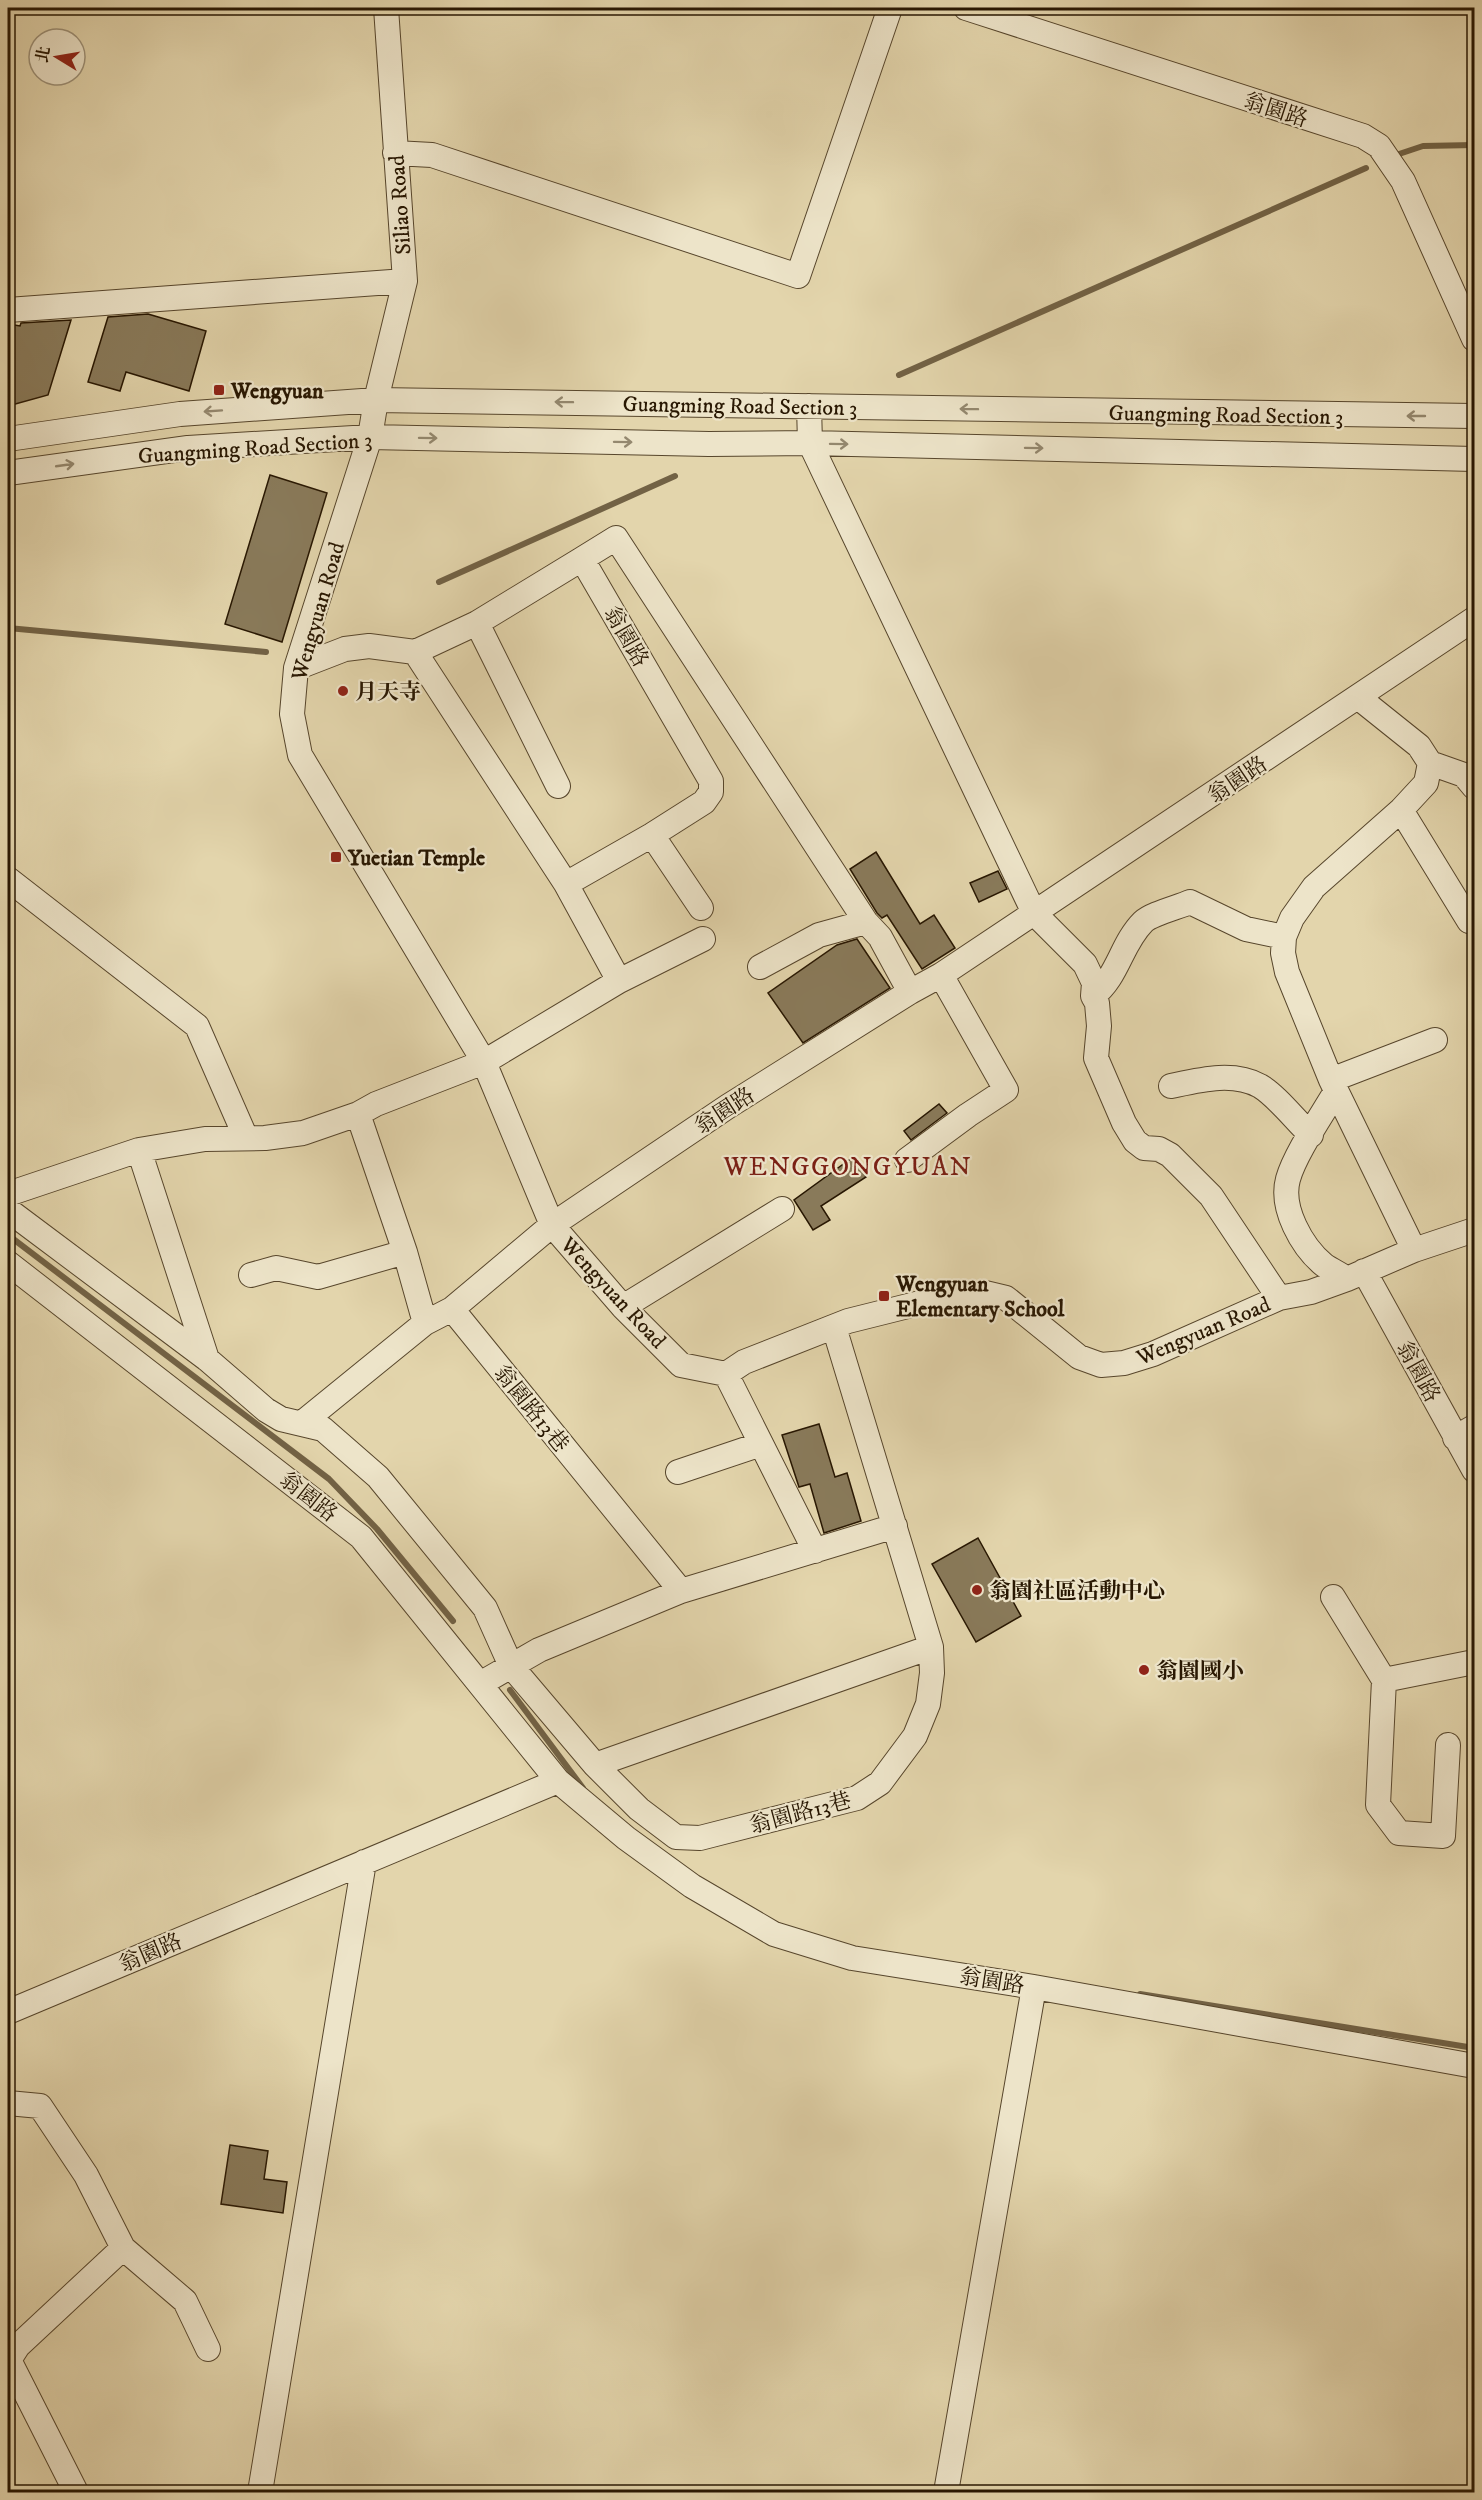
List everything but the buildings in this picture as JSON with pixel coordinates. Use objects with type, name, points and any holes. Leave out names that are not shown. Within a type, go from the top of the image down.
[{"type":"street","name":"Siliao Road","points":[[370,437],[376,400],[405,281],[386,8]]},
{"type":"street","points":[[395,153],[432,155],[798,276],[890,8]]},
{"type":"street","name":"翁園路","points":[[966,8],[1364,136],[1379,147],[1402,181],[1474,339]]},
{"type":"street","points":[[8,310],[405,281]]},
{"type":"street","name":"Guangming Road Section 3","points":[[8,439],[70,428],[180,414],[376,400],[1474,417]]},
{"type":"street","points":[[809,406],[810,443],[1034,913],[1085,963],[1094,983],[1093,996],[1098,1003],[1096,1058],[1124,1123],[1135,1141],[1144,1148],[1159,1149],[1170,1155],[1211,1196],[1279,1298]]},
{"type":"street","name":"Guangming Road Section 3","points":[[8,473],[188,448],[370,437],[709,444],[810,443],[1474,459]]},
{"type":"street","name":"Wengyuan Road","points":[[370,437],[296,668],[292,714],[300,755],[484,1062],[552,1225],[623,1307],[681,1365],[726,1374],[744,1362],[848,1321],[956,1294],[986,1293],[1006,1298],[1079,1357],[1101,1365],[1124,1364],[1154,1354],[1279,1298],[1311,1292],[1414,1250],[1474,1230]]},
{"type":"street","points":[[296,668],[345,649],[369,646],[415,652],[477,623],[616,538],[866,922],[880,937],[910,992]]},
{"type":"street","name":"翁園路","points":[[566,884],[652,835],[704,802],[711,792],[711,781],[582,559]]},
{"type":"street","name":"翁園路","points":[[302,1423],[425,1323],[452,1309],[552,1225],[727,1107],[910,992],[941,975],[1359,698],[1474,619]]},
{"type":"street","points":[[477,623],[558,786]]},
{"type":"street","points":[[415,652],[566,884],[619,981]]},
{"type":"street","points":[[1359,698],[1419,746],[1430,763],[1464,775],[1474,787]]},
{"type":"street","points":[[1414,1250],[1333,1085],[1287,972],[1283,953],[1284,937],[1292,918],[1314,887],[1401,810],[1426,783],[1430,763]]},
{"type":"street","points":[[1401,810],[1469,921]]},
{"type":"street","points":[[652,835],[701,908]]},
{"type":"street","points":[[8,879],[197,1026],[246,1138]]},
{"type":"street","points":[[1093,996],[1113,975],[1143,921],[1190,902],[1245,929],[1284,937]]},
{"type":"street","points":[[760,967],[819,935],[866,922]]},
{"type":"street","points":[[8,1194],[139,1150],[205,1139],[303,1133],[358,1114],[376,1104],[484,1062],[619,981],[704,939]]},
{"type":"street","points":[[907,1161],[968,1115],[1006,1090],[941,975]]},
{"type":"street","points":[[1356,1275],[1323,1264],[1303,1241],[1290,1212],[1287,1181],[1311,1136],[1333,1085],[1435,1040]]},
{"type":"street","points":[[1171,1086],[1204,1079],[1235,1078],[1259,1086],[1311,1136]]},
{"type":"street","points":[[358,1114],[405,1252],[425,1323]]},
{"type":"street","points":[[139,1150],[207,1359]]},
{"type":"street","points":[[623,1307],[782,1209]]},
{"type":"street","name":"翁園路13巷","points":[[8,1210],[207,1359],[266,1410],[281,1419],[323,1429],[378,1477],[485,1608],[511,1665],[596,1765],[639,1809],[676,1837],[700,1838],[857,1798],[880,1783],[915,1736],[928,1704],[932,1673],[931,1647],[834,1327]]},
{"type":"street","points":[[251,1275],[276,1268],[318,1276],[405,1252]]},
{"type":"street","name":"翁園路","points":[[8,1263],[361,1536],[558,1781],[627,1838],[692,1886],[774,1934],[852,1958],[1474,2062]]},
{"type":"street","name":"翁園路","points":[[1356,1275],[1465,1432],[1474,1470]]},
{"type":"street","name":"翁園路13巷","points":[[452,1309],[681,1591]]},
{"type":"street","points":[[726,1374],[815,1551]]},
{"type":"street","points":[[678,1472],[761,1444]]},
{"type":"street","points":[[480,1684],[539,1650],[681,1591],[894,1526]]},
{"type":"street","points":[[1333,1597],[1384,1680],[1378,1805],[1399,1833],[1443,1836],[1448,1745]]},
{"type":"street","points":[[596,1765],[931,1647]]},
{"type":"street","points":[[1384,1680],[1474,1662]]},
{"type":"street","name":"翁園路","points":[[8,2012],[558,1781]]},
{"type":"street","points":[[260,2493],[364,1862]]},
{"type":"street","points":[[946,2493],[1034,1987]]},
{"type":"street","points":[[8,2103],[40,2106],[86,2175],[123,2248],[185,2301],[208,2349]]},
{"type":"street","points":[[76,2493],[9,2360],[18,2346],[123,2248]]},
{"type":"waterway","points":[[1399,154],[1423,146],[1474,145]]},
{"type":"waterway","points":[[899,375],[1366,168]]},
{"type":"waterway","points":[[439,582],[675,476]]},
{"type":"waterway","points":[[8,628],[266,652]]},
{"type":"waterway","points":[[8,1235],[329,1479],[377,1529],[453,1621]]},
{"type":"waterway","points":[[510,1690],[583,1788]]},
{"type":"waterway","points":[[1140,1994],[1474,2048]]},
{"type":"place","name":"Wengyuan","points":[[219,390]]},
{"type":"place","name":"月天寺","points":[[343,691]]},
{"type":"place","name":"Yuetian Temple","points":[[336,857]]},
{"type":"place","name":"Wengyuan Elementary School","points":[[884,1296]]},
{"type":"place","name":"翁園社區活動中心","points":[[977,1590]]},
{"type":"place","name":"翁園國小","points":[[1144,1670]]},
{"type":"district","name":"WENGGONGYUAN","points":[[848,1166]]}]
